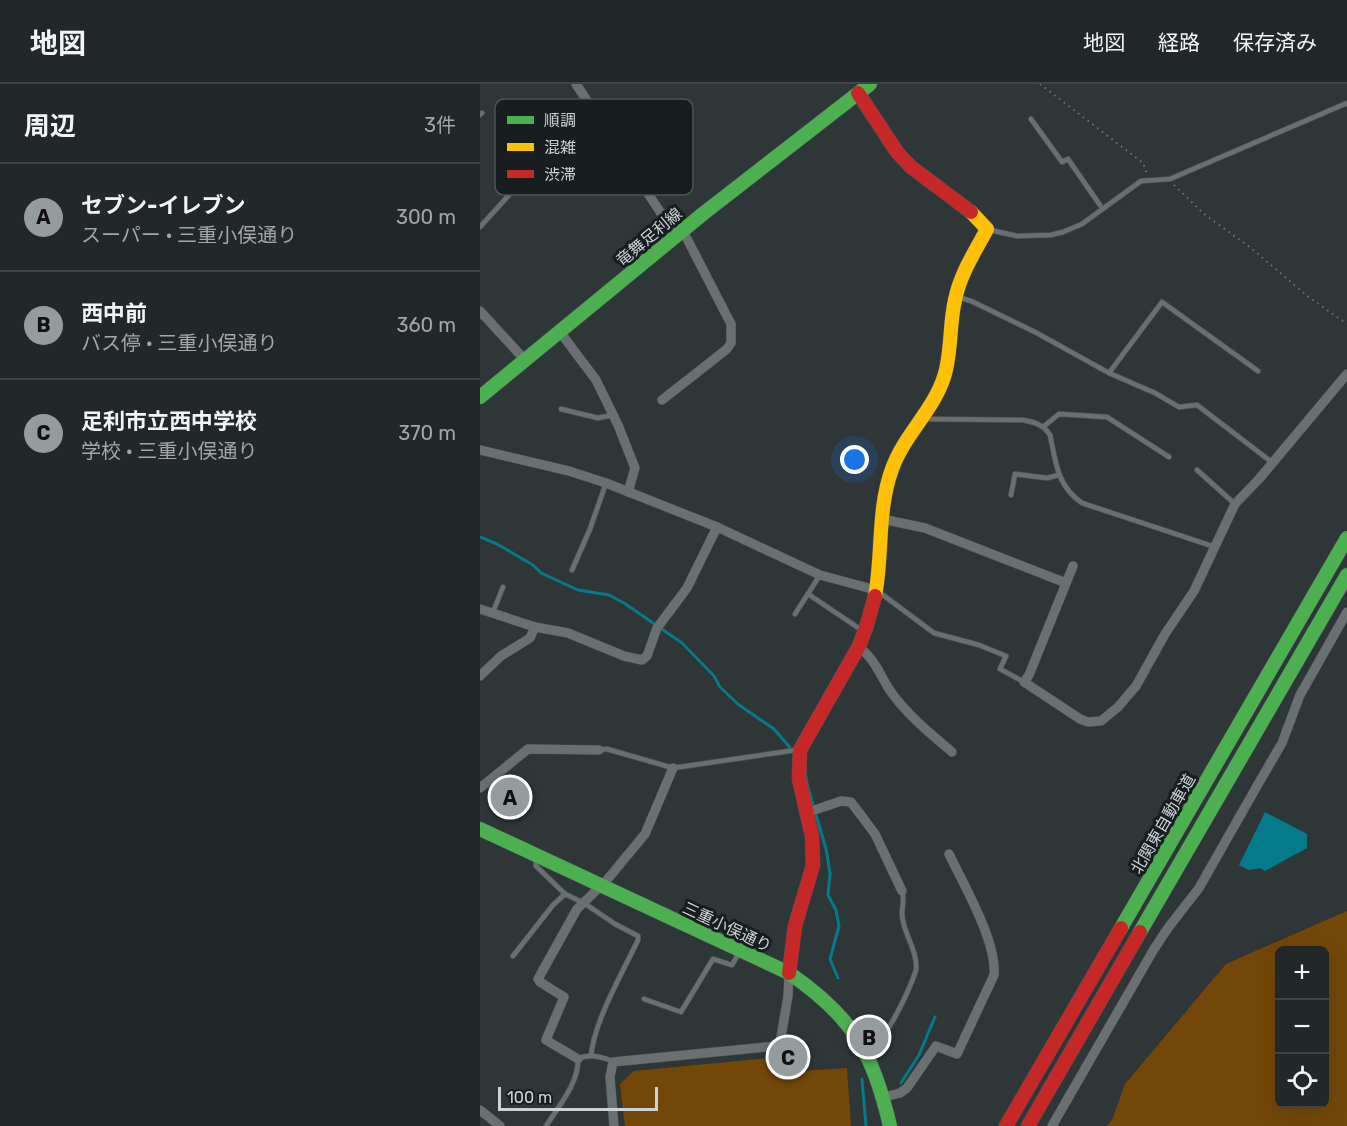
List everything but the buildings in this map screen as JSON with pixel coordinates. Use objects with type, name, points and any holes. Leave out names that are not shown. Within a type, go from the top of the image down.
[{"type":"main road","name":"竜舞足利線","points":[[482,393],[680,233],[870,84]]},
{"type":"main road","points":[[789,973],[789,955],[813,864],[813,848],[797,770],[800,750],[864,633],[876,590],[887,483],[895,458],[943,378],[955,296],[987,229],[975,215],[911,167],[897,152],[858,93]]},
{"type":"main road","name":"北関東自動車道","points":[[1006,1126],[1347,538]]},
{"type":"main road","points":[[1028,1126],[1347,575]]},
{"type":"main road","name":"三重小俣通り","points":[[485,831],[789,973],[816,992],[838,1012],[868,1052],[884,1097],[890,1126]]},
{"type":"street","points":[[576,84],[586,99]]},
{"type":"street","points":[[653,195],[680,233],[731,324],[731,343],[727,349],[662,400]]},
{"type":"street","points":[[480,311],[525,360]]},
{"type":"street","points":[[560,332],[596,380],[614,415],[635,468],[628,492]]},
{"type":"street","points":[[1073,566],[1024,682],[1080,719],[1094,722],[1110,715],[1127,699],[1136,686],[1165,634],[1194,591],[1235,504],[1273,463],[1347,374]]},
{"type":"street","points":[[480,450],[569,471],[606,483],[717,527],[820,575],[876,590]]},
{"type":"street","points":[[882,519],[925,528],[1066,584]]},
{"type":"street","points":[[480,609],[535,627],[568,633],[624,656],[642,660],[647,657],[657,628],[687,588],[717,527]]},
{"type":"street","points":[[1052,1126],[1155,949],[1204,879],[1282,743],[1300,695],[1347,612]]},
{"type":"street","points":[[480,676],[501,656],[530,638],[535,627]]},
{"type":"street","points":[[858,647],[865,651],[878,667],[891,693],[902,707],[952,752]]},
{"type":"street","points":[[480,788],[528,749],[599,750]]},
{"type":"street","points":[[578,1059],[546,1040],[564,997],[538,979],[577,909],[645,834],[674,768]]},
{"type":"street","points":[[806,813],[841,801],[851,802],[875,834],[902,891]]},
{"type":"street","points":[[884,1097],[900,1093],[907,1088],[936,1046],[957,1054],[994,975],[995,964],[990,943],[950,854]]},
{"type":"street","points":[[614,1126],[610,1077],[614,1062],[776,1046],[780,1042],[788,996],[789,973]]},
{"type":"street","points":[[480,1110],[500,1126]]},
{"type":"lane","points":[[987,229],[1017,236],[1051,235],[1073,228],[1141,181],[1170,179],[1347,103]]},
{"type":"lane","points":[[1031,119],[1062,162],[1068,159],[1102,208]]},
{"type":"lane","points":[[480,227],[509,195]]},
{"type":"lane","points":[[955,296],[1035,332],[1109,373],[1155,393],[1179,407],[1197,405],[1273,463]]},
{"type":"lane","points":[[1109,373],[1162,302],[1258,371]]},
{"type":"lane","points":[[561,409],[598,418],[614,415]]},
{"type":"lane","points":[[1043,427],[1059,414],[1107,417],[1169,457]]},
{"type":"lane","points":[[921,418],[926,420],[1023,420],[1037,423],[1050,435],[1064,488],[1082,503],[1215,547]]},
{"type":"lane","points":[[1197,470],[1235,504]]},
{"type":"lane","points":[[1011,495],[1015,474],[1047,478],[1059,475]]},
{"type":"lane","points":[[572,570],[590,529],[606,483]]},
{"type":"lane","points":[[795,614],[820,575]]},
{"type":"lane","points":[[492,614],[503,587]]},
{"type":"lane","points":[[876,590],[934,633],[979,645],[1006,656],[1000,669],[1024,682]]},
{"type":"lane","points":[[808,594],[864,633]]},
{"type":"lane","points":[[599,750],[607,749],[674,768],[800,750]]},
{"type":"lane","points":[[480,821],[485,831]]},
{"type":"lane","points":[[536,855],[536,866],[564,894],[584,903],[638,936],[609,999],[591,1056]]},
{"type":"lane","points":[[868,1052],[880,1043],[903,1001],[916,970],[917,962],[903,922],[905,899],[902,891]]},
{"type":"lane","points":[[513,956],[564,894]]},
{"type":"lane","points":[[644,999],[681,1012],[713,959],[732,965],[740,951]]},
{"type":"lane","points":[[546,1126],[567,1094],[579,1066],[578,1059],[591,1056],[614,1062]]},
{"type":"path","points":[[1040,84],[1143,163],[1149,180]]},
{"type":"path","points":[[1170,179],[1204,214],[1251,248],[1306,295],[1347,324]]},
{"type":"shaded area","points":[[1347,911],[1347,1126],[1107,1126],[1112,1120],[1125,1084],[1226,964]]},
{"type":"shaded area","points":[[800,1055],[801,1071],[847,1068],[851,1126],[625,1126],[620,1084],[634,1071]]},
{"type":"water","points":[[1265,812],[1307,834],[1307,848],[1265,871],[1260,868],[1249,870],[1239,865]]},
{"type":"waterway","points":[[480,537],[533,565],[541,573],[578,590],[609,595],[624,603],[682,643],[714,676],[720,687],[739,705],[774,729],[794,752]]},
{"type":"waterway","points":[[804,763],[807,784],[826,849],[830,873],[828,895],[836,910],[839,926],[830,959],[838,978]]},
{"type":"waterway","points":[[901,1083],[919,1055],[935,1017]]},
{"type":"waterway","points":[[862,1079],[866,1126]]},
{"type":"traffic: fast","points":[[480,397],[704,213],[870,84]]},
{"type":"traffic: fast","points":[[1121,928],[1347,538]]},
{"type":"traffic: fast","points":[[1140,932],[1347,575]]},
{"type":"traffic: fast","points":[[480,829],[789,973],[829,1005],[857,1038],[876,1077],[890,1126]]},
{"type":"traffic: slow","points":[[875,596],[887,485],[897,457],[933,401],[944,377],[957,290],[968,263],[987,229],[971,212]]},
{"type":"traffic: jam","points":[[858,93],[897,152],[911,167],[971,212]]},
{"type":"traffic: jam","points":[[789,973],[795,926],[813,865],[812,836],[799,779],[800,750],[859,646],[875,596]]},
{"type":"traffic: jam","points":[[1006,1126],[1121,928]]},
{"type":"traffic: jam","points":[[1028,1126],[1140,932]]},
{"type":"place","name":"セブン-イレブン","points":[[510,797]]},
{"type":"place","name":"西中前","points":[[869,1037]]},
{"type":"place","name":"足利市立西中学校","points":[[788,1057]]}]
